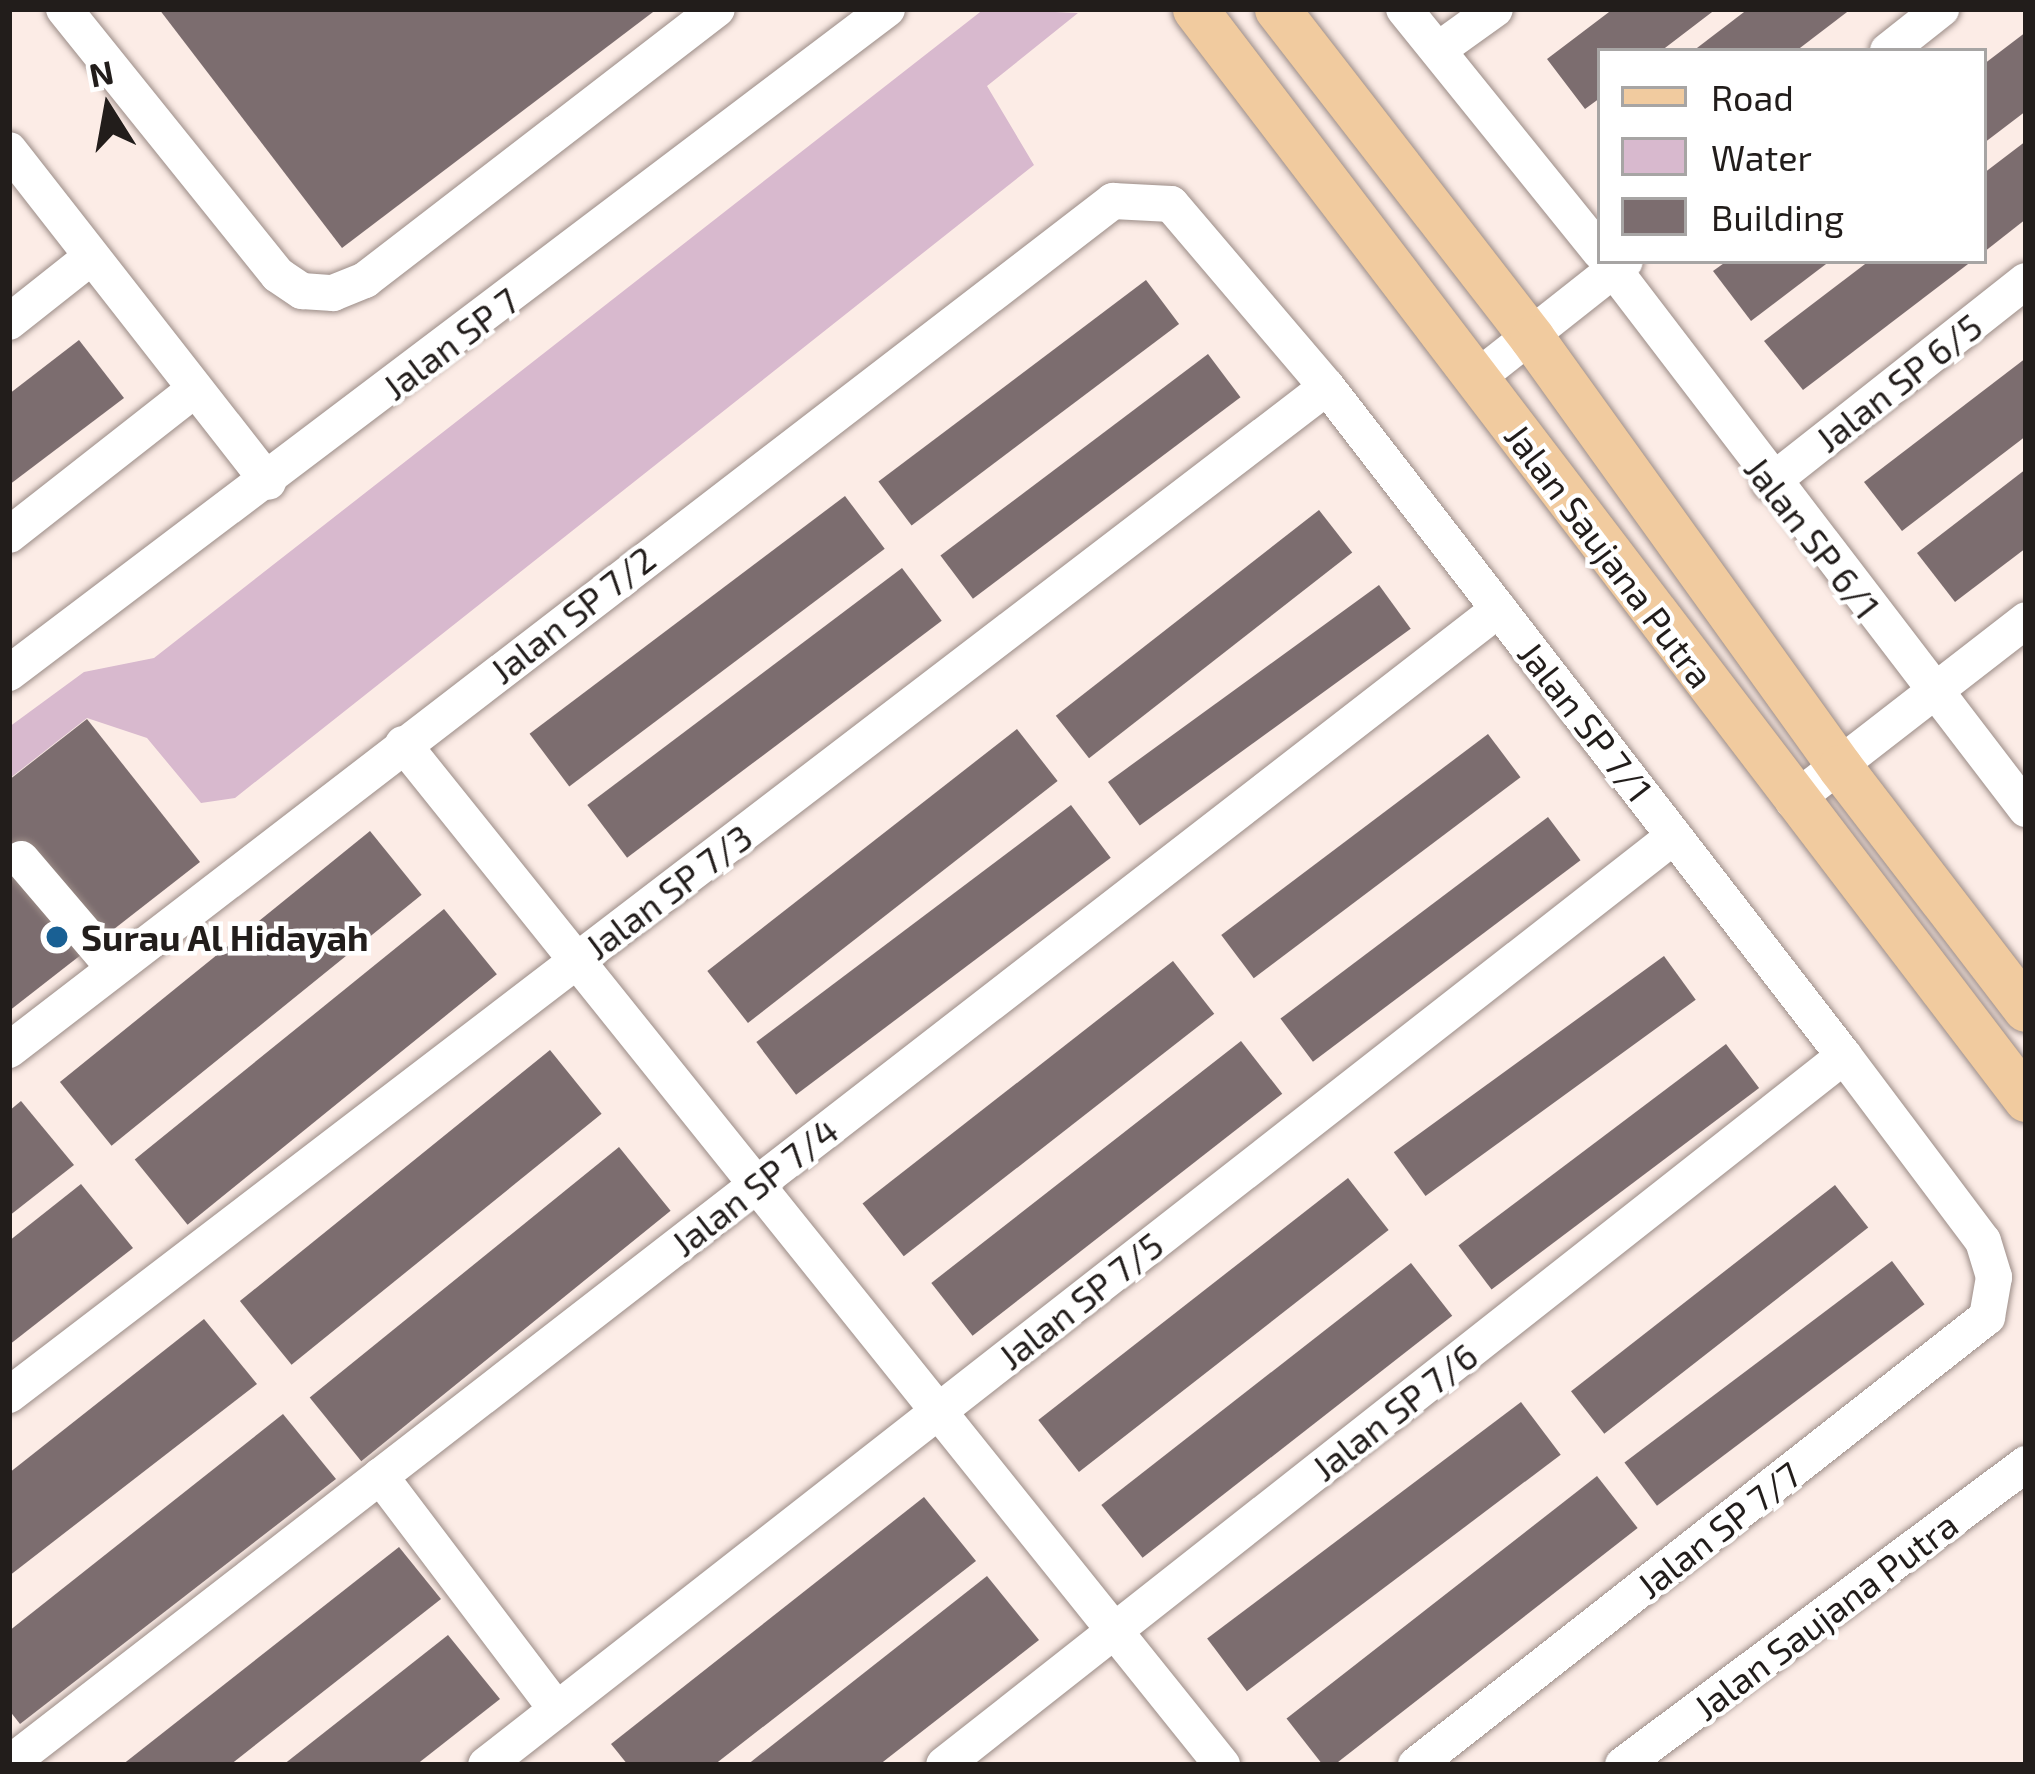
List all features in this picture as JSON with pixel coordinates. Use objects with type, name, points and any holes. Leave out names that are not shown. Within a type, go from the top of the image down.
[{"type":"main road","name":"Jalan Saujana Putra","points":[[1195,9],[1478,377],[1793,801],[2026,1099]]},
{"type":"main road","name":"Jalan Saujana Putra","points":[[1276,9],[1532,338],[1840,767],[2026,1009]]},
{"type":"street","points":[[64,9],[278,275],[302,291],[333,293],[365,280],[717,9]]},
{"type":"street","name":"Jalan SP 7","points":[[9,673],[268,482],[887,9]]},
{"type":"street","name":"Jalan SP 6/1","points":[[1404,9],[1597,243]]},
{"type":"street","points":[[1438,50],[1495,9]]},
{"type":"street","points":[[1892,48],[1941,9]]},
{"type":"street","points":[[9,149],[268,482]]},
{"type":"street","name":"Jalan SP 7/1","points":[[1144,197],[1171,204],[1328,387],[1983,1241],[1994,1277]]},
{"type":"street","name":"Jalan SP 7/2","points":[[9,1050],[1113,201],[1144,197]]},
{"type":"street","points":[[9,322],[92,257]]},
{"type":"street","points":[[1478,377],[1532,338],[1609,264]]},
{"type":"street","name":"Jalan SP 6/1","points":[[1614,264],[1770,483],[2026,808]]},
{"type":"street","name":"Jalan SP 6/5","points":[[1770,483],[2026,281]]},
{"type":"street","name":"Jalan SP 7/3","points":[[9,1395],[1328,387]]},
{"type":"street","points":[[9,536],[194,390]]},
{"type":"street","name":"Jalan SP 7/4","points":[[9,1764],[1499,609]]},
{"type":"street","points":[[1793,801],[2026,620]]},
{"type":"street","points":[[404,744],[1222,1765]]},
{"type":"street","name":"Jalan SP 7/5","points":[[486,1765],[1674,836]]},
{"type":"street","points":[[21,859],[114,968]]},
{"type":"street","name":"Jalan SP 7/6","points":[[944,1765],[1844,1056]]},
{"type":"street","name":"Jalan SP 7/7","points":[[1416,1765],[1987,1317],[1994,1277]]},
{"type":"street","name":"Jalan Saujana Putra","points":[[1623,1765],[2026,1464]]},
{"type":"street","points":[[380,1476],[557,1710]]},
{"type":"water","points":[[984,9],[1078,13],[987,86],[1034,165],[235,798],[201,803],[147,738],[87,718],[9,779],[9,727],[84,672],[154,658]]},
{"type":"building","points":[[159,9],[657,9],[342,248]]},
{"type":"building","points":[[1613,9],[1716,9],[1665,48],[1597,48],[1597,100],[1585,109],[1547,59]]},
{"type":"building","points":[[1748,9],[1851,9],[1800,48],[1697,48]]},
{"type":"building","points":[[2026,32],[2026,111],[1987,141],[1987,62]]},
{"type":"building","points":[[2026,141],[2026,219],[1987,250],[1987,171]]},
{"type":"building","points":[[1723,264],[1826,264],[1751,321],[1713,271]]},
{"type":"building","points":[[1865,264],[1968,264],[1803,390],[1764,341]]},
{"type":"building","points":[[1146,280],[1179,324],[912,526],[878,482]]},
{"type":"building","points":[[79,340],[124,398],[9,485],[9,394]]},
{"type":"building","points":[[1208,354],[1240,397],[973,599],[940,556]]},
{"type":"building","points":[[2026,358],[2026,436],[1902,531],[1864,482]]},
{"type":"building","points":[[2026,469],[2026,548],[1955,602],[1917,553]]},
{"type":"building","points":[[845,496],[885,549],[569,786],[530,734]]},
{"type":"building","points":[[1319,510],[1352,553],[1089,758],[1056,716]]},
{"type":"building","points":[[902,568],[942,621],[627,858],[587,805]]},
{"type":"building","points":[[1379,585],[1411,629],[1140,826],[1108,782]]},
{"type":"building","name":"Surau Al Hidayah","points":[[87,719],[200,862],[9,1011],[9,780]]},
{"type":"building","points":[[1017,729],[1058,781],[748,1023],[707,971]]},
{"type":"building","points":[[1488,734],[1520,777],[1254,978],[1221,935]]},
{"type":"building","points":[[1071,805],[1111,858],[796,1095],[756,1042]]},
{"type":"building","points":[[1548,817],[1580,860],[1313,1062],[1280,1019]]},
{"type":"building","points":[[370,831],[422,895],[112,1146],[60,1082]]},
{"type":"building","points":[[444,909],[497,974],[188,1225],[135,1159]]},
{"type":"building","points":[[1664,956],[1696,1000],[1426,1196],[1394,1152]]},
{"type":"building","points":[[1173,961],[1214,1014],[904,1256],[863,1204]]},
{"type":"building","points":[[1241,1041],[1282,1094],[973,1336],[931,1283]]},
{"type":"building","points":[[1726,1044],[1759,1088],[1492,1290],[1458,1246]]},
{"type":"building","points":[[550,1050],[602,1114],[292,1365],[240,1301]]},
{"type":"building","points":[[21,1101],[74,1165],[9,1216],[9,1111]]},
{"type":"building","points":[[619,1147],[671,1211],[361,1461],[310,1397]]},
{"type":"building","points":[[1348,1178],[1389,1230],[1079,1472],[1038,1420]]},
{"type":"building","points":[[81,1184],[133,1248],[9,1345],[9,1241]]},
{"type":"building","points":[[1835,1185],[1868,1228],[1604,1434],[1571,1391]]},
{"type":"building","points":[[1892,1261],[1924,1304],[1657,1506],[1624,1463]]},
{"type":"building","points":[[1411,1263],[1452,1316],[1143,1558],[1101,1505]]},
{"type":"building","points":[[204,1319],[257,1384],[9,1576],[9,1473]]},
{"type":"building","points":[[1521,1402],[1561,1455],[1247,1691],[1207,1639]]},
{"type":"building","points":[[283,1414],[336,1479],[20,1724],[9,1710],[9,1631]]},
{"type":"building","points":[[1597,1476],[1638,1528],[1334,1765],[1323,1765],[1287,1719]]},
{"type":"building","points":[[924,1497],[976,1561],[714,1765],[628,1765],[611,1744]]},
{"type":"building","points":[[399,1547],[441,1599],[230,1765],[122,1765]]},
{"type":"building","points":[[987,1576],[1039,1640],[879,1765],[747,1765]]},
{"type":"building","points":[[448,1635],[500,1699],[416,1765],[283,1765]]},
{"type":"place","name":"Surau Al Hidayah","points":[[57,937]]}]
